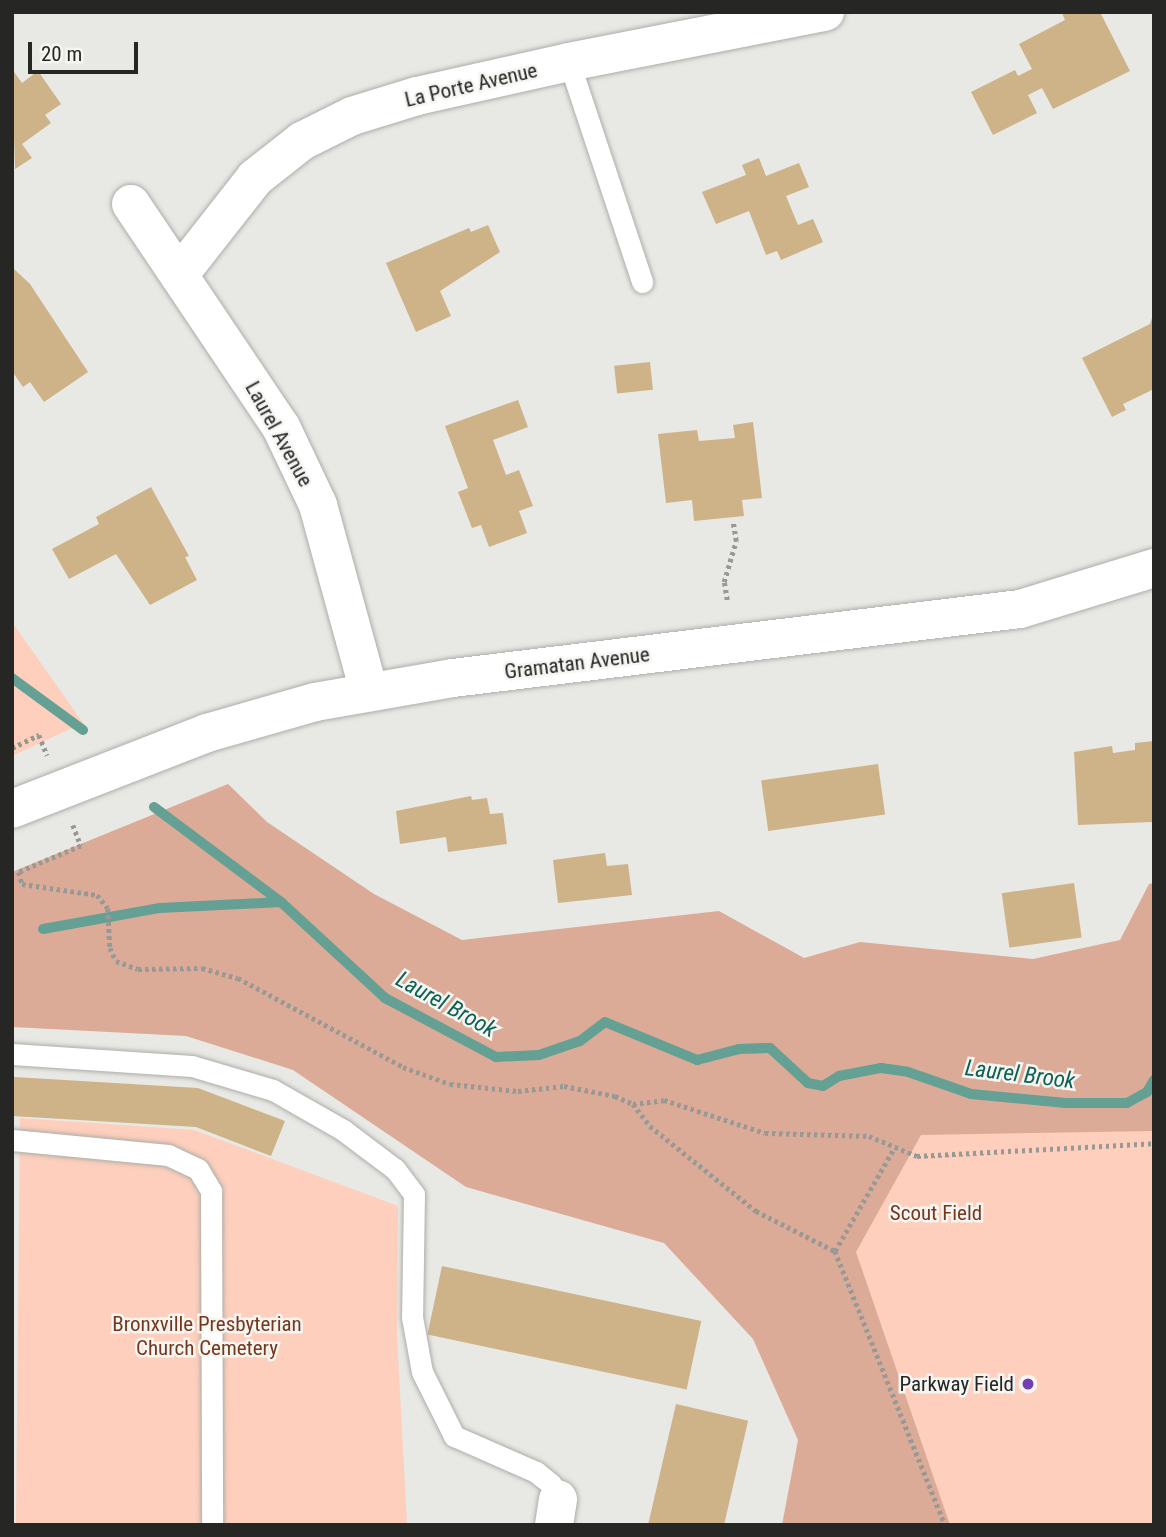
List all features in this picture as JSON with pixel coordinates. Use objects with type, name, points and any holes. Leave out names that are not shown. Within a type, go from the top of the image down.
[{"type":"street","name":"La Porte Avenue","points":[[179,275],[255,178],[302,141],[352,116],[417,96],[569,62],[825,12]]},
{"type":"street","name":"Laurel Avenue","points":[[131,204],[281,427],[318,505],[369,691]]},
{"type":"street","name":"Gramatan Avenue","points":[[12,808],[207,733],[369,691],[1020,608],[1154,568]]},
{"type":"lane","points":[[569,62],[642,282]]},
{"type":"lane","points":[[12,1054],[192,1066],[273,1090],[343,1130],[395,1169],[414,1194],[412,1317],[422,1371],[454,1436],[536,1472],[551,1484],[556,1512]]},
{"type":"lane","points":[[12,1140],[168,1155],[198,1170],[211,1191],[212,1525]]},
{"type":"path","points":[[727,600],[724,582],[736,541],[733,523]]},
{"type":"path","points":[[12,748],[39,735],[44,749]]},
{"type":"path","points":[[74,826],[81,846],[19,872],[22,884],[97,895],[108,908],[112,931],[110,948],[116,961],[138,969],[202,968],[238,978],[403,1067],[450,1084],[518,1091],[584,1088],[634,1104],[664,1100],[765,1133],[869,1136],[893,1150],[917,1156],[1154,1143]]},
{"type":"path","points":[[634,1104],[650,1126],[746,1204],[835,1251],[944,1525]]},
{"type":"path","points":[[835,1251],[893,1150]]},
{"type":"green space","points":[[12,622],[83,723],[12,756]]},
{"type":"green space","name":"Scout Field","points":[[265,825],[422,945],[1154,989],[1154,1525],[790,1525],[804,1437],[757,1334],[672,1237],[12,878]]},
{"type":"green space","name":"Bronxville Presbyterian Church Cemetery","points":[[20,1118],[194,1130],[398,1206],[397,1336],[407,1525],[16,1525]]},
{"type":"shaded area","name":"Scout Field","points":[[228,784],[267,822],[374,894],[462,940],[719,911],[804,958],[860,942],[1033,959],[1120,940],[1149,884],[1154,883],[1154,1131],[921,1135],[856,1252],[950,1525],[782,1525],[798,1440],[753,1339],[664,1243],[466,1187],[293,1070],[186,1036],[12,1027],[12,872]]},
{"type":"building","points":[[1100,12],[1130,71],[1053,109],[1042,88],[1028,95],[1037,113],[993,135],[971,92],[1015,70],[1018,76],[1032,69],[1019,44],[1065,20],[1062,13]]},
{"type":"building","points":[[12,69],[22,83],[38,71],[61,104],[45,115],[51,123],[22,144],[32,158],[15,169]]},
{"type":"building","points":[[759,158],[766,176],[799,163],[809,187],[786,196],[798,225],[813,219],[823,242],[781,260],[777,251],[766,255],[749,211],[716,224],[702,192],[746,175],[742,165]]},
{"type":"building","points":[[488,225],[500,252],[440,291],[451,316],[416,332],[386,263],[469,228],[471,232]]},
{"type":"building","points":[[14,269],[30,284],[88,372],[44,402],[30,382],[23,387],[12,371]]},
{"type":"building","points":[[1154,312],[1154,389],[1123,404],[1126,410],[1112,417],[1082,358],[1150,324]]},
{"type":"building","points":[[650,362],[653,390],[617,394],[614,366]]},
{"type":"building","points":[[518,400],[528,427],[493,440],[506,475],[519,470],[533,506],[519,511],[527,533],[489,547],[481,525],[472,528],[458,492],[468,488],[445,426]]},
{"type":"building","points":[[753,422],[762,498],[742,500],[744,516],[694,521],[692,500],[666,503],[658,434],[697,430],[699,441],[735,438],[733,425]]},
{"type":"building","points":[[151,487],[189,556],[185,557],[197,580],[150,605],[116,554],[69,579],[52,549],[99,524],[96,517]]},
{"type":"building","points":[[1154,741],[1152,822],[1078,825],[1074,752],[1112,746],[1113,753],[1135,750],[1135,743]]},
{"type":"building","points":[[878,764],[885,815],[768,831],[761,780]]},
{"type":"building","points":[[471,796],[472,800],[487,798],[490,814],[503,813],[507,844],[448,852],[446,837],[400,844],[396,811]]},
{"type":"building","points":[[605,853],[607,866],[628,864],[632,895],[558,903],[553,860]]},
{"type":"building","points":[[1074,883],[1082,937],[1009,948],[1002,893]]},
{"type":"building","points":[[14,1077],[198,1088],[285,1121],[271,1156],[196,1127],[12,1116]]},
{"type":"building","points":[[442,1266],[701,1321],[687,1390],[427,1334]]},
{"type":"building","points":[[676,1404],[748,1421],[724,1525],[648,1525]]},
{"type":"waterway","name":"Laurel Brook","points":[[12,678],[83,730]]},
{"type":"waterway","name":"Laurel Brook","points":[[154,807],[281,902],[385,998],[496,1057],[539,1055],[580,1041],[605,1022],[697,1060],[739,1049],[770,1048],[808,1083],[823,1086],[839,1076],[881,1068],[908,1072],[971,1094],[1066,1103],[1127,1103],[1147,1092],[1154,1080]]},
{"type":"waterway","points":[[43,929],[160,908],[281,902]]},
{"type":"place","name":"Parkway Field","points":[[1028,1384]]}]
